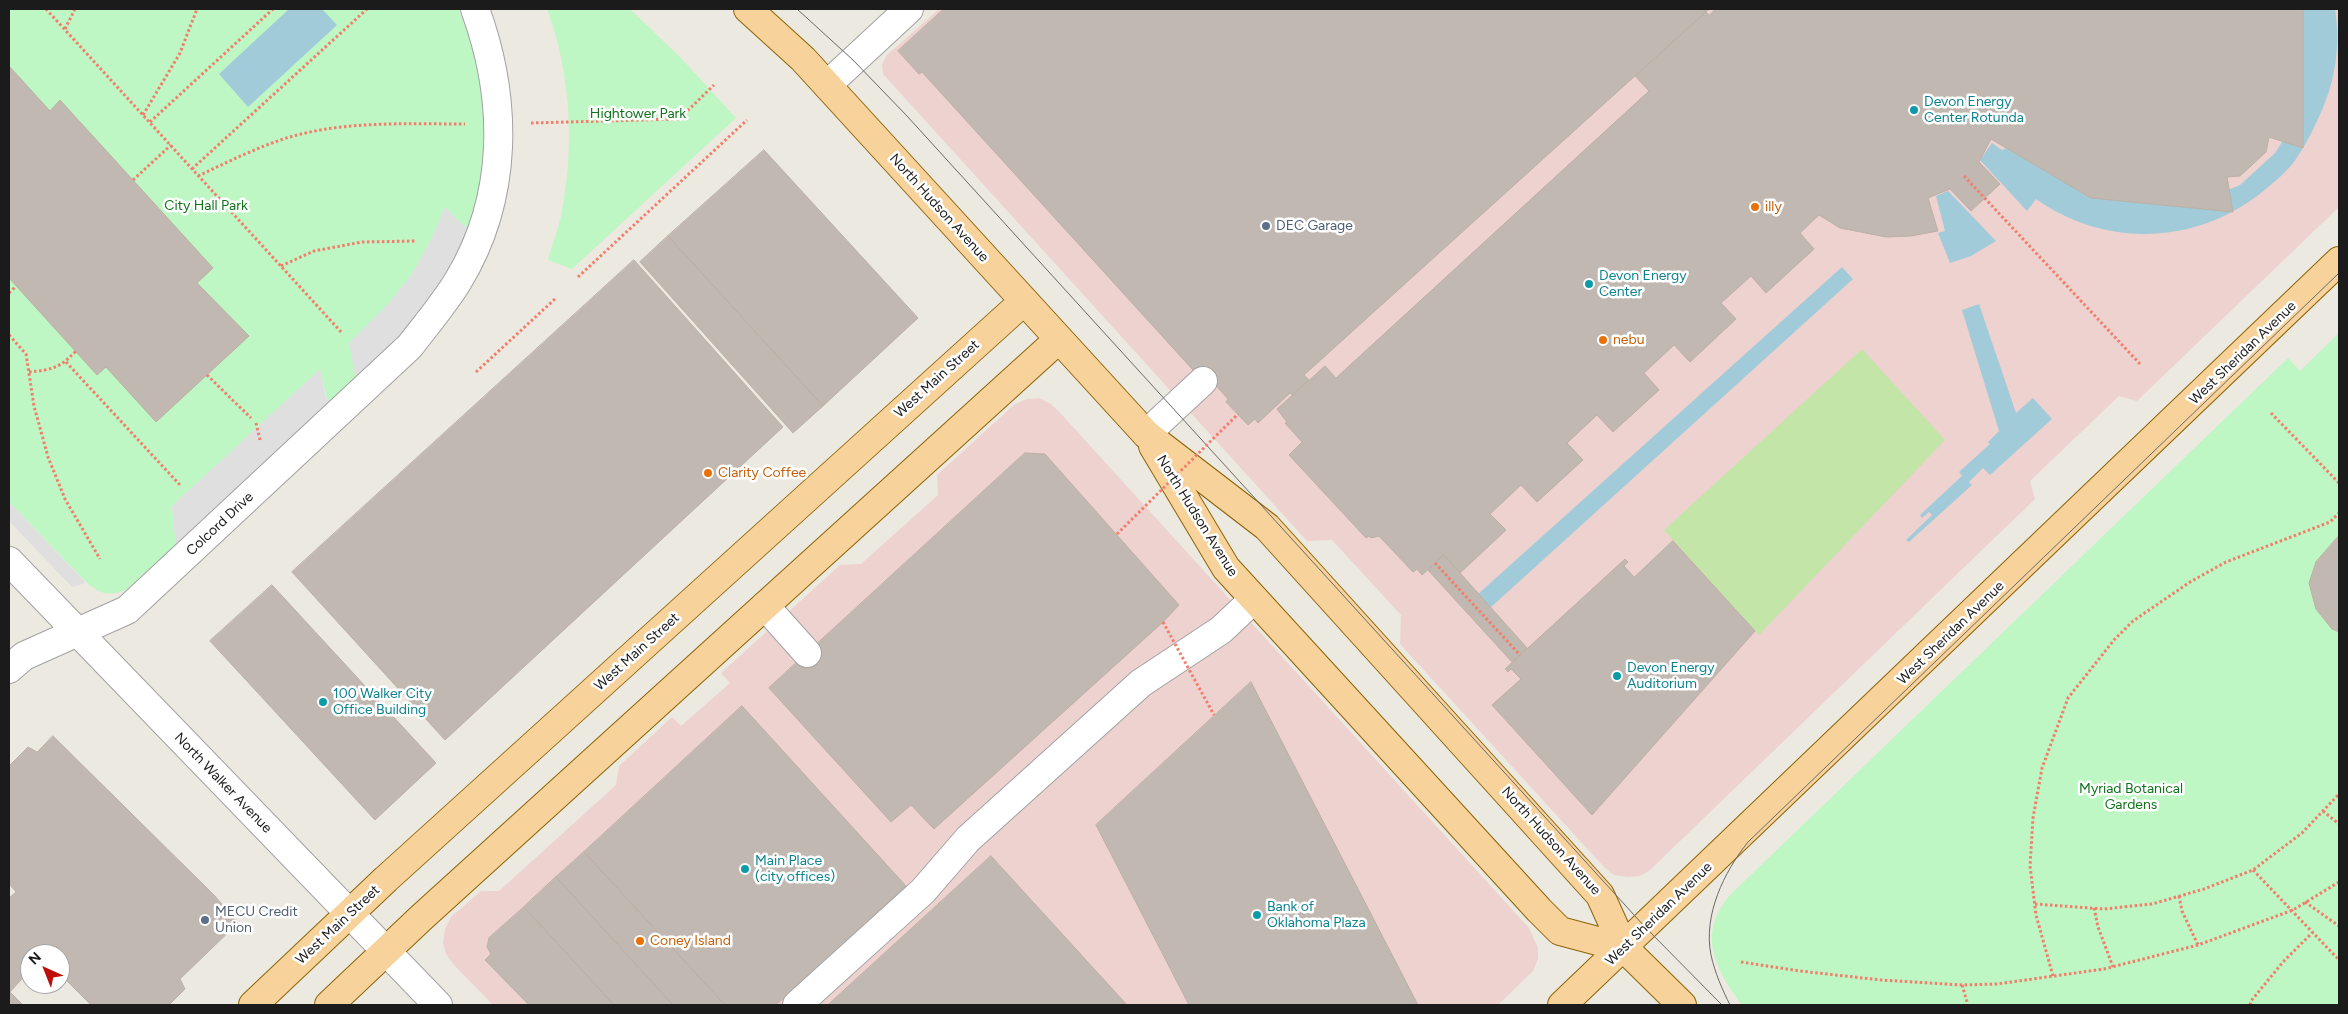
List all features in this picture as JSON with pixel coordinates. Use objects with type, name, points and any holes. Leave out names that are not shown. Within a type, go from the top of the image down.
[{"type":"main road","name":"North Hudson Avenue","points":[[748,9],[803,59],[1146,434],[1267,527],[1600,895],[1624,948]]},
{"type":"main road","name":"West Sheridan Avenue","points":[[1562,1005],[1624,948],[2339,261]]},
{"type":"main road","name":"West Main Street","points":[[253,1005],[349,914],[1024,301]]},
{"type":"main road","points":[[329,1005],[1059,339]]},
{"type":"main road","name":"North Hudson Avenue","points":[[1146,434],[1226,568],[1560,931],[1624,948]]},
{"type":"main road","points":[[1624,948],[1682,1005]]},
{"type":"street","name":"Colcord Drive","points":[[9,669],[24,656],[128,610],[410,346],[458,281],[475,247],[494,189],[499,137],[498,103],[489,50],[475,9]]},
{"type":"street","points":[[827,85],[910,9]]},
{"type":"street","points":[[1146,434],[1203,380]]},
{"type":"street","name":"North Walker Avenue","points":[[9,561],[438,1005]]},
{"type":"street","points":[[797,1005],[923,891],[968,840],[1141,683],[1220,630],[1254,598]]},
{"type":"street","points":[[765,606],[807,653]]},
{"type":"path","points":[[46,9],[342,333]]},
{"type":"path","points":[[65,29],[75,9]]},
{"type":"path","points":[[143,115],[180,53],[197,9]]},
{"type":"path","points":[[150,122],[273,9]]},
{"type":"path","points":[[192,169],[368,9]]},
{"type":"path","points":[[526,123],[679,119],[714,85]]},
{"type":"path","points":[[578,277],[747,120]]},
{"type":"path","points":[[198,176],[233,159],[297,135],[359,125],[466,124]]},
{"type":"path","points":[[133,180],[171,146]]},
{"type":"path","points":[[1964,176],[2140,364]]},
{"type":"path","points":[[281,266],[314,251],[362,242],[416,241]]},
{"type":"path","points":[[9,293],[16,286]]},
{"type":"path","points":[[476,372],[556,298]]},
{"type":"path","points":[[9,335],[26,354],[34,406],[48,457],[65,500],[100,559]]},
{"type":"path","points":[[29,372],[52,370],[66,362],[76,351]]},
{"type":"path","points":[[66,362],[180,484]]},
{"type":"path","points":[[207,375],[251,418]]},
{"type":"path","points":[[1117,534],[1238,414]]},
{"type":"path","points":[[2270,414],[2339,483]]},
{"type":"path","points":[[2053,976],[2034,904],[2030,866],[2033,818],[2042,768],[2068,698],[2090,668],[2133,621],[2190,582],[2226,562],[2330,522],[2339,513]]},
{"type":"path","points":[[1435,563],[1520,655]]},
{"type":"path","points":[[1164,622],[1214,715]]},
{"type":"path","points":[[2034,904],[2094,908],[2152,904],[2204,889],[2253,870],[2302,833],[2339,794]]},
{"type":"path","points":[[2323,811],[2339,824]]},
{"type":"path","points":[[2253,870],[2339,960]]},
{"type":"path","points":[[1741,962],[1863,978],[1962,985],[1997,984],[2112,967],[2198,944],[2293,910],[2339,882]]},
{"type":"path","points":[[2180,896],[2182,911],[2198,944]]},
{"type":"path","points":[[2305,902],[2339,926]]},
{"type":"path","points":[[2094,908],[2098,927],[2112,967]]},
{"type":"path","points":[[2250,1005],[2250,1001],[2278,968],[2313,932]]},
{"type":"path","points":[[1962,985],[1968,1005]]},
{"type":"shaded area","points":[[939,9],[2339,9],[2339,207],[2137,401],[2119,396],[2030,481],[2035,499],[1650,870],[1640,876],[1628,877],[1614,875],[1604,867],[1400,644],[1401,615],[1332,540],[1307,541],[883,74],[882,65],[886,56]]},
{"type":"shaded area","points":[[445,207],[465,227],[470,226],[451,269],[400,339],[356,381],[349,343],[389,303],[412,274],[431,240]]},
{"type":"shaded area","points":[[320,369],[326,399],[333,401],[176,545],[172,506]]},
{"type":"shaded area","points":[[1039,398],[1051,404],[1063,416],[1529,928],[1538,948],[1538,959],[1533,971],[1498,1005],[493,1005],[454,965],[446,954],[443,943],[445,929],[451,917],[481,891],[499,891],[616,785],[619,766],[672,717],[681,726],[730,683],[721,673],[840,565],[861,564],[938,495],[937,475],[1015,404],[1027,399]]},
{"type":"shaded area","points":[[9,502],[86,583],[72,587],[9,521]]},
{"type":"green space","name":"City Hall Park","points":[[9,9],[458,9],[476,62],[481,89],[484,116],[482,171],[470,226],[465,227],[445,207],[431,240],[412,274],[389,303],[356,381],[333,401],[327,399],[320,370],[172,506],[176,545],[127,589],[111,594],[97,590],[88,584],[9,502]]},
{"type":"green space","name":"Hightower Park","points":[[547,9],[630,9],[680,57],[736,118],[572,269],[548,260],[561,216],[568,164],[569,137],[566,85],[555,34]]},
{"type":"green space","name":"Myriad Botanical Gardens","points":[[2339,333],[2339,1005],[1742,1005],[1724,978],[1718,965],[1712,938],[1714,924],[1720,910],[1730,895],[2288,358],[2300,371]]},
{"type":"green space","points":[[1862,349],[1945,440],[1759,635],[1664,530]]},
{"type":"water","points":[[289,9],[322,9],[337,25],[248,107],[219,74]]},
{"type":"water","points":[[2297,9],[2335,9],[2337,51],[2329,92],[2324,106],[2302,149],[2280,177],[2261,193],[2235,210],[2208,223],[2179,231],[2150,234],[2120,232],[2091,226],[2063,215],[2036,199],[2027,211],[1980,160],[1992,143],[2002,150],[2011,146],[2195,204],[2240,185],[2275,153],[2297,119]]},
{"type":"water","points":[[1948,191],[1996,241],[1971,256],[1950,263],[1938,233],[1945,231],[1936,196]]},
{"type":"water","points":[[1842,267],[1853,279],[1490,608],[1477,595]]},
{"type":"water","points":[[1979,304],[2016,413],[2033,398],[2052,419],[1990,475],[1983,468],[1969,482],[1972,485],[1909,542],[1906,540],[1932,515],[1929,512],[1922,518],[1920,515],[1962,476],[1959,472],[1990,444],[1988,442],[1999,431],[1962,310]]},
{"type":"building","name":"DEC Garage","points":[[944,9],[1709,9],[1304,375],[1309,380],[1292,395],[1290,393],[1258,423],[1255,419],[1248,425],[1226,402],[1228,399],[1213,382],[1203,381],[922,72],[919,74],[898,51]]},
{"type":"building","name":"Devon Energy Center","points":[[1716,9],[2303,9],[2303,148],[2269,137],[2266,152],[2240,176],[2227,177],[2233,212],[2091,198],[1991,139],[1979,162],[2000,184],[1971,211],[1950,189],[1928,198],[1938,231],[1911,236],[1886,237],[1840,228],[1819,215],[1800,233],[1814,249],[1766,293],[1751,276],[1721,303],[1736,319],[1690,362],[1674,345],[1644,373],[1659,390],[1613,432],[1597,415],[1567,443],[1583,460],[1537,502],[1521,485],[1490,514],[1506,530],[1460,573],[1444,555],[1422,575],[1417,569],[1413,572],[1379,536],[1371,538],[1369,536],[1366,538],[1289,455],[1302,442],[1285,423],[1287,422],[1277,409],[1325,366],[1336,378],[1649,91],[1635,76],[1706,12],[1709,15]]},
{"type":"building","points":[[9,66],[50,111],[60,100],[213,268],[197,283],[249,336],[156,422],[106,367],[97,375],[9,278]]},
{"type":"building","points":[[764,150],[918,318],[823,406],[668,236]]},
{"type":"building","points":[[668,236],[823,406],[793,433],[640,262]]},
{"type":"building","points":[[634,260],[783,427],[445,740],[292,572]]},
{"type":"building","points":[[1025,453],[1045,454],[1179,605],[1163,622],[934,829],[911,805],[891,822],[769,688]]},
{"type":"building","points":[[2338,537],[2339,632],[2332,629],[2316,609],[2309,583],[2316,562]]},
{"type":"building","name":"Devon Energy Auditorium","points":[[1673,541],[1755,631],[1592,815],[1492,705],[1521,679],[1511,669],[1508,672],[1505,669],[1625,559],[1628,562],[1624,566],[1634,577]]},
{"type":"building","points":[[1444,555],[1527,648],[1512,662],[1428,570]]},
{"type":"building","name":"100 Walker City Office Building","points":[[272,585],[436,763],[375,820],[210,641]]},
{"type":"building","name":"Bank of Oklahoma Plaza","points":[[1251,682],[1418,1005],[1189,1005],[1096,825]]},
{"type":"building","name":"Main Place (city offices)","points":[[742,706],[906,886],[776,1005],[725,1005],[584,852]]},
{"type":"building","points":[[53,736],[215,896],[238,923],[180,979],[185,989],[169,1005],[91,1005],[70,984],[70,944],[20,944],[20,981],[10,992],[23,1005],[9,1005],[9,898],[16,892],[9,884],[9,766],[28,747],[37,752]]},
{"type":"building","name":"Coney Island","points":[[584,852],[725,1005],[673,1005],[556,877]]},
{"type":"building","points":[[991,856],[1127,1005],[828,1005]]},
{"type":"building","points":[[556,877],[673,1005],[614,1005],[524,907]]},
{"type":"building","points":[[524,907],[614,1005],[529,1005],[485,960],[491,954],[487,947],[489,938]]},
{"type":"tram line","points":[[797,9],[853,60],[907,116],[1645,927],[1722,1005]]},
{"type":"tram line","points":[[1730,1005],[1719,981],[1711,955],[1710,925],[1713,910],[1724,880],[1748,842],[2339,273]]},
{"type":"place","name":"Devon Energy Center Rotunda","points":[[1914,110]]},
{"type":"place","name":"illy","points":[[1755,207]]},
{"type":"place","name":"DEC Garage","points":[[1266,226]]},
{"type":"place","name":"Devon Energy Center","points":[[1589,284]]},
{"type":"place","name":"nebu","points":[[1603,340]]},
{"type":"place","name":"Clarity Coffee","points":[[708,473]]},
{"type":"place","name":"Devon Energy Auditorium","points":[[1617,676]]},
{"type":"place","name":"100 Walker City Office Building","points":[[323,702]]},
{"type":"place","name":"Main Place (city offices)","points":[[745,869]]},
{"type":"place","name":"Bank of Oklahoma Plaza","points":[[1257,915]]},
{"type":"place","name":"MECU Credit Union","points":[[205,920]]},
{"type":"place","name":"Coney Island","points":[[640,941]]}]
